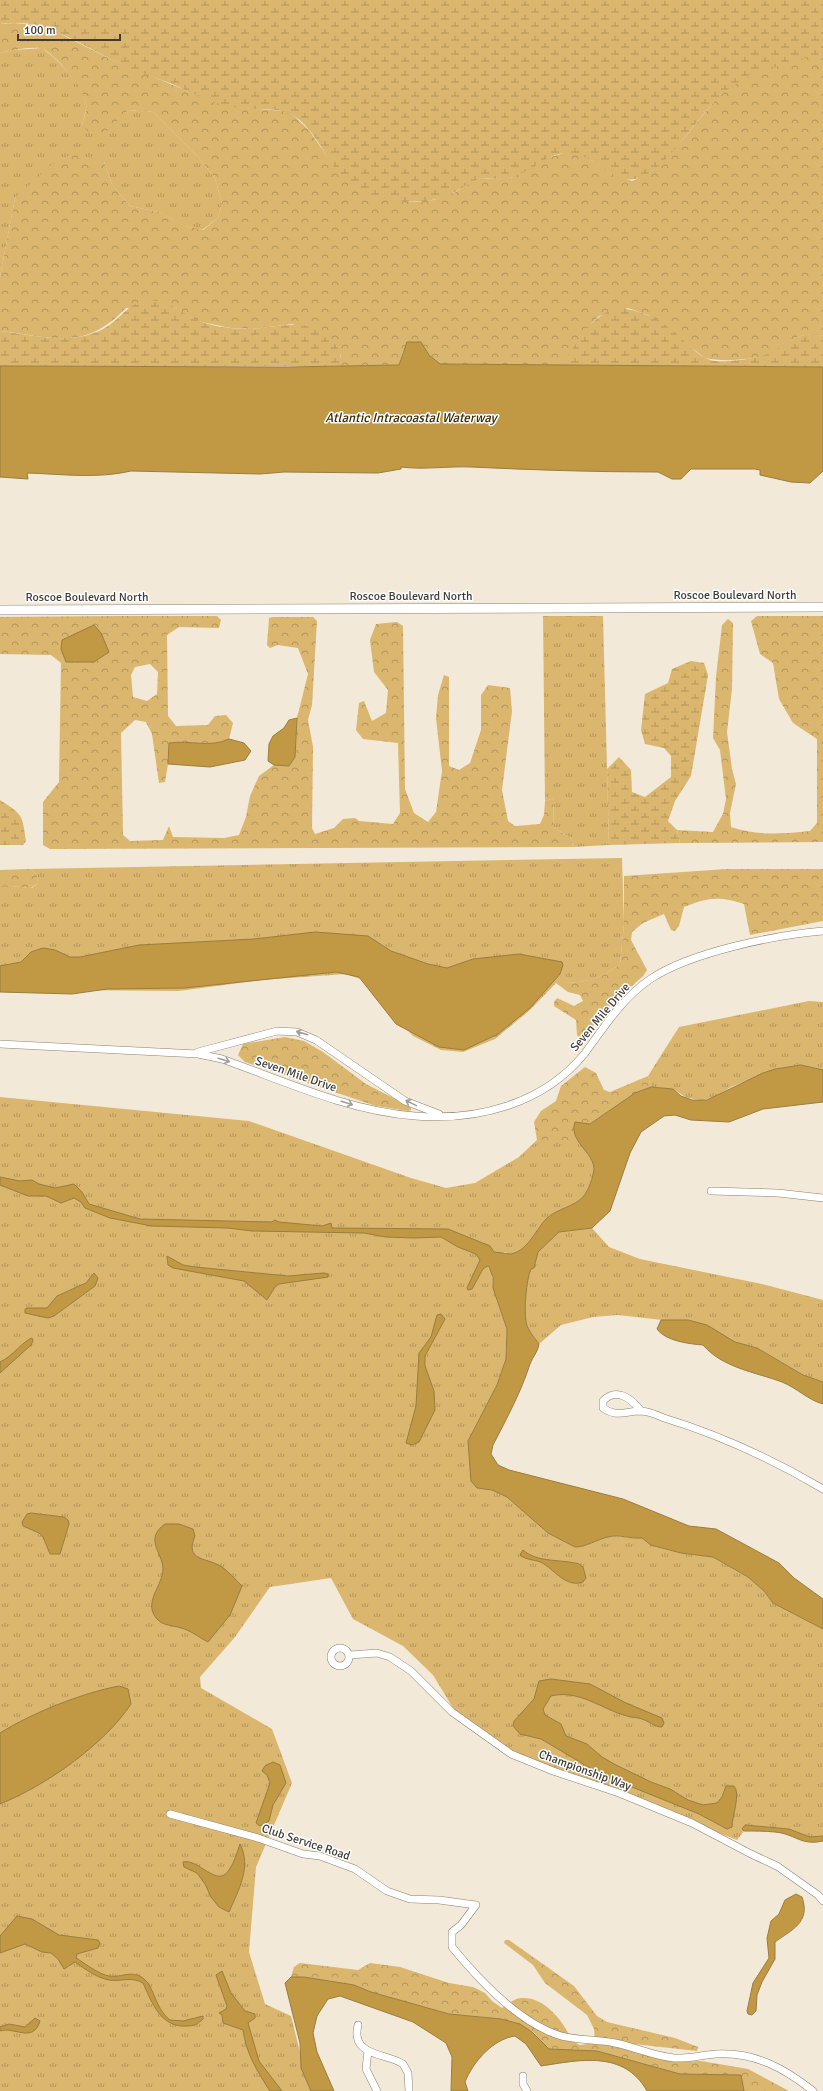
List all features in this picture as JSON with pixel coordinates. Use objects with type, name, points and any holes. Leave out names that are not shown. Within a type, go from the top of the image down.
[{"type":"street","name":"Roscoe Boulevard North","points":[[0,610],[823,607]]},
{"type":"street","name":"Seven Mile Drive","points":[[0,1044],[186,1053],[222,1059],[369,1109],[415,1116],[447,1116],[494,1110],[525,1100],[549,1086],[584,1054],[629,997],[646,982],[664,971],[720,951],[782,936],[823,931]]},
{"type":"street","name":"Seven Mile Drive","points":[[186,1053],[212,1049],[277,1031],[297,1032],[316,1040],[405,1101],[420,1108],[447,1116]]},
{"type":"street","points":[[711,1190],[778,1192],[823,1198]]},
{"type":"street","points":[[641,1411],[636,1404],[617,1393],[609,1394],[603,1401],[603,1408],[611,1413],[627,1414],[641,1411],[725,1439],[761,1455],[823,1488]]},
{"type":"street","name":"Championship Way","points":[[350,1655],[377,1653],[390,1658],[411,1671],[452,1712],[511,1754],[553,1771],[620,1793],[692,1823],[777,1866],[818,1895],[823,1901]]},
{"type":"street","name":"Club Service Road","points":[[170,1814],[258,1838],[304,1854],[320,1856],[355,1869],[388,1891],[410,1899],[438,1900],[476,1905],[461,1925],[452,1932],[452,1947],[477,1976],[504,2002],[551,2032],[575,2038],[607,2041],[673,2058],[716,2054],[748,2056],[788,2072],[813,2091]]},
{"type":"street","points":[[358,2025],[358,2037],[362,2045],[368,2051],[403,2064],[408,2073],[409,2091]]},
{"type":"street","points":[[368,2051],[366,2069],[377,2091]]},
{"type":"street","points":[[523,2076],[523,2084],[527,2091]]},
{"type":"green space","points":[[0,0],[823,0],[823,54],[808,57],[755,74],[725,91],[663,162],[650,173],[637,179],[625,179],[615,175],[594,162],[572,153],[559,154],[513,177],[505,179],[477,180],[455,192],[434,200],[403,201],[372,194],[356,187],[342,177],[313,134],[301,121],[289,113],[274,110],[236,107],[216,103],[125,66],[47,28],[32,24],[0,24]]},
{"type":"green space","points":[[14,23],[35,25],[55,31],[110,59],[214,102],[244,108],[285,111],[294,116],[309,130],[333,165],[354,185],[393,199],[414,202],[434,200],[454,193],[471,182],[480,179],[511,178],[547,158],[567,152],[577,153],[586,157],[613,174],[632,181],[650,173],[684,138],[717,98],[732,85],[759,71],[809,56],[823,54],[823,336],[805,335],[798,337],[775,351],[760,357],[736,360],[705,358],[648,315],[628,308],[599,316],[592,323],[562,365],[440,364],[429,355],[421,342],[403,351],[399,365],[341,366],[341,355],[293,324],[252,329],[231,328],[201,322],[174,307],[126,308],[111,322],[96,331],[82,336],[52,338],[0,331],[0,277],[15,198],[51,165],[73,153],[104,162],[112,184],[130,206],[159,212],[185,226],[203,230],[218,218],[222,204],[215,178],[199,158],[153,112],[128,110],[106,132],[91,134],[82,126],[86,107],[84,98],[75,82],[55,58],[43,49],[39,48],[0,53],[0,24]]},
{"type":"green space","points":[[42,48],[62,65],[80,88],[86,104],[82,126],[117,120],[128,110],[153,112],[199,158],[215,178],[222,204],[218,218],[202,230],[184,226],[159,212],[130,206],[112,184],[104,162],[15,198],[0,277],[0,53],[14,50]]},
{"type":"green space","points":[[145,300],[164,303],[203,322],[222,327],[252,329],[282,325],[300,325],[309,327],[328,337],[335,344],[340,353],[341,366],[0,366],[0,331],[52,338],[78,337],[103,329],[114,322],[127,309]]},
{"type":"green space","points":[[618,308],[633,310],[654,318],[673,331],[698,353],[709,360],[715,361],[749,359],[767,354],[793,339],[805,335],[823,336],[823,367],[562,365],[579,339],[592,323],[608,312]]},
{"type":"green space","points":[[217,616],[221,620],[219,628],[179,627],[167,635],[168,716],[176,726],[208,725],[215,716],[226,715],[233,723],[229,739],[215,743],[169,743],[165,782],[159,783],[152,734],[146,722],[135,720],[121,733],[123,835],[130,841],[163,840],[169,826],[173,837],[224,838],[239,835],[246,817],[250,796],[259,776],[274,765],[289,766],[295,757],[297,718],[308,674],[298,648],[278,645],[270,648],[267,645],[269,618],[313,617],[317,621],[312,705],[308,720],[313,747],[312,828],[315,834],[334,828],[343,819],[355,818],[359,821],[393,824],[400,813],[398,743],[363,739],[356,730],[359,703],[364,701],[372,721],[386,713],[388,690],[374,672],[370,640],[376,624],[397,622],[403,626],[405,789],[414,813],[428,822],[436,812],[442,771],[436,718],[438,695],[444,675],[449,677],[449,766],[459,770],[470,763],[481,730],[481,695],[488,685],[510,688],[512,711],[502,790],[508,821],[515,826],[540,824],[544,815],[545,801],[554,798],[553,827],[572,839],[573,847],[50,849],[43,845],[43,802],[59,782],[61,663],[51,655],[0,654],[0,617]],"holes":[[[150,664],[158,672],[157,694],[147,701],[133,697],[131,675],[135,667]]]},
{"type":"green space","points":[[543,616],[603,616],[609,845],[573,847],[572,839],[553,827],[554,798],[545,801]]},
{"type":"green space","points":[[757,616],[823,616],[823,842],[680,843],[677,830],[713,832],[723,814],[726,799],[720,750],[713,738],[716,677],[722,625],[728,619],[733,623],[732,689],[727,732],[732,769],[736,784],[730,813],[731,827],[751,832],[780,833],[810,831],[817,823],[817,739],[793,723],[779,699],[773,663],[760,654],[751,621]]},
{"type":"green space","points":[[691,661],[704,663],[708,675],[691,776],[675,801],[668,821],[677,830],[680,843],[609,845],[607,769],[619,757],[631,770],[632,792],[645,797],[671,777],[671,756],[664,748],[645,744],[641,730],[645,694],[668,683],[672,669]]},
{"type":"green space","points":[[0,800],[17,812],[20,816],[26,841],[23,845],[0,845]]},
{"type":"green space","points":[[622,858],[624,924],[620,964],[605,974],[590,980],[556,983],[530,1010],[495,1039],[463,1052],[441,1050],[413,1036],[391,1013],[366,981],[346,974],[261,980],[179,991],[58,990],[0,987],[0,885],[32,888],[38,883],[37,874],[30,869]]},
{"type":"green space","points":[[30,869],[37,874],[38,883],[31,888],[0,885],[0,870]]},
{"type":"green space","points":[[727,869],[823,869],[823,921],[750,935],[744,904],[728,900],[714,899],[700,901],[684,907],[679,926],[675,931],[671,930],[664,914],[643,923],[632,932],[631,940],[647,970],[643,976],[605,1010],[585,1037],[580,1039],[577,1035],[576,1020],[554,1006],[554,1002],[557,998],[574,1006],[583,1001],[580,995],[568,992],[556,983],[590,980],[612,970],[620,964],[624,924],[624,876]]},
{"type":"green space","points":[[809,1001],[823,1002],[823,1070],[801,1065],[775,1069],[731,1087],[712,1098],[702,1100],[687,1098],[673,1089],[651,1087],[648,1076],[679,1027]]},
{"type":"green space","points":[[285,1037],[304,1041],[323,1052],[366,1084],[411,1107],[411,1110],[408,1111],[376,1106],[245,1062],[238,1055],[243,1044]]},
{"type":"green space","points":[[585,1067],[596,1073],[604,1090],[610,1092],[648,1076],[651,1087],[635,1093],[590,1124],[586,1125],[579,1122],[574,1128],[578,1140],[537,1140],[534,1122],[541,1111],[556,1101],[561,1086]]},
{"type":"green space","points":[[0,1097],[249,1121],[411,1178],[446,1188],[475,1183],[519,1157],[537,1140],[578,1140],[594,1164],[591,1181],[584,1196],[577,1202],[547,1218],[523,1248],[511,1254],[505,1252],[487,1266],[492,1273],[493,1288],[507,1329],[506,1359],[497,1385],[468,1441],[472,1478],[477,1488],[492,1490],[507,1497],[548,1533],[575,1547],[583,1546],[600,1539],[617,1536],[642,1538],[651,1545],[681,1553],[713,1557],[748,1577],[764,1591],[773,1603],[823,1629],[823,1836],[810,1837],[789,1829],[745,1825],[742,1829],[744,1831],[737,1840],[525,1757],[492,1741],[462,1723],[433,1675],[403,1646],[353,1619],[331,1578],[270,1587],[235,1637],[200,1677],[201,1688],[272,1729],[292,1783],[256,1867],[249,1952],[265,2004],[291,2016],[302,2060],[315,2091],[0,2091]]},
{"type":"green space","points":[[592,1228],[609,1247],[640,1259],[762,1284],[823,1300],[823,1382],[803,1375],[757,1348],[735,1342],[688,1320],[671,1321],[618,1315],[593,1317],[561,1325],[539,1344],[531,1334],[527,1325],[525,1310],[529,1274],[531,1269],[534,1268],[538,1252],[559,1232]]},
{"type":"green space","points":[[505,1940],[509,1940],[574,1986],[597,2016],[607,2022],[675,2038],[698,2047],[697,2051],[634,2044],[636,2052],[678,2062],[701,2061],[748,2069],[789,2091],[744,2091],[740,2075],[680,2074],[597,2051],[562,2051],[549,2049],[532,2031],[501,2019],[449,2014],[371,1992],[354,1985],[304,1977],[291,1977],[294,1967],[300,1963],[358,1970],[370,1963],[400,1967],[449,1983],[473,1987],[485,1993],[492,2001],[502,2008],[519,1998],[529,1998],[538,2001],[545,2005],[558,2018],[572,2041],[580,2045],[595,2043],[594,2029],[587,2015],[545,1983],[533,1965],[504,1943]]},
{"type":"water","name":"Atlantic Intracoastal Waterway","points":[[407,342],[421,342],[429,355],[440,364],[823,367],[823,471],[810,483],[791,482],[760,475],[760,470],[755,469],[691,469],[681,479],[672,479],[658,472],[564,471],[462,467],[401,467],[401,469],[378,473],[284,472],[260,474],[131,471],[105,475],[27,473],[28,479],[0,477],[0,366],[287,367],[399,365]]},
{"type":"water","points":[[94,625],[101,633],[109,652],[94,662],[66,662],[61,649],[62,640]]},
{"type":"water","points":[[297,718],[295,757],[289,766],[274,765],[268,761],[269,744],[273,736],[284,728],[289,720]]},
{"type":"water","points":[[229,739],[244,743],[251,751],[245,760],[210,767],[168,764],[169,743],[215,743]]},
{"type":"water","points":[[315,932],[368,936],[391,951],[428,964],[447,968],[473,959],[519,954],[562,962],[563,965],[560,974],[530,1008],[498,1034],[464,1050],[439,1047],[396,1024],[359,977],[336,972],[184,988],[107,989],[72,994],[0,992],[0,966],[21,962],[31,952],[43,948],[55,950],[70,957],[80,957],[139,945],[254,939]]},
{"type":"water","points":[[801,1065],[823,1070],[823,1102],[763,1109],[729,1122],[691,1120],[675,1115],[664,1116],[641,1132],[630,1153],[610,1211],[592,1228],[559,1232],[538,1252],[534,1268],[531,1269],[529,1274],[525,1310],[527,1325],[531,1334],[539,1344],[537,1352],[531,1361],[513,1405],[493,1445],[491,1454],[498,1465],[509,1470],[623,1499],[689,1526],[716,1529],[779,1563],[794,1578],[823,1599],[823,1629],[773,1603],[764,1591],[748,1577],[713,1557],[681,1553],[651,1545],[642,1538],[621,1536],[612,1536],[583,1546],[575,1547],[548,1533],[507,1497],[492,1490],[477,1488],[471,1481],[468,1441],[497,1385],[506,1359],[507,1329],[493,1288],[493,1277],[489,1267],[487,1266],[483,1269],[472,1289],[468,1290],[467,1288],[480,1260],[476,1254],[458,1247],[441,1237],[386,1237],[364,1233],[252,1231],[228,1228],[152,1226],[110,1218],[85,1208],[81,1202],[74,1198],[61,1203],[46,1196],[28,1196],[0,1185],[0,1177],[20,1181],[32,1180],[39,1184],[55,1188],[74,1184],[82,1192],[89,1204],[140,1219],[272,1222],[275,1220],[279,1222],[322,1226],[331,1223],[332,1228],[448,1229],[490,1246],[494,1252],[511,1254],[517,1252],[527,1244],[547,1218],[580,1200],[587,1191],[592,1180],[594,1169],[593,1163],[575,1135],[575,1122],[590,1124],[635,1093],[651,1087],[673,1089],[681,1096],[692,1100],[707,1100],[763,1073],[775,1069]]},
{"type":"water","points":[[167,1256],[183,1265],[195,1267],[288,1276],[324,1273],[328,1274],[328,1277],[279,1284],[275,1287],[267,1300],[244,1281],[173,1268],[168,1265]]},
{"type":"water","points":[[94,1273],[98,1278],[95,1286],[54,1316],[48,1318],[25,1313],[25,1309],[27,1308],[47,1308],[57,1296],[86,1283]]},
{"type":"water","points":[[441,1314],[445,1319],[425,1356],[425,1366],[434,1391],[435,1410],[419,1442],[412,1445],[406,1443],[416,1406],[419,1353],[431,1337],[437,1315]]},
{"type":"water","points":[[661,1320],[688,1320],[707,1325],[735,1342],[757,1348],[803,1375],[823,1382],[823,1404],[812,1400],[793,1387],[782,1382],[730,1364],[711,1353],[703,1345],[678,1341],[666,1336],[657,1329]]},
{"type":"water","points":[[32,1338],[33,1341],[31,1345],[0,1373],[0,1362]]},
{"type":"water","points":[[31,1513],[64,1517],[68,1520],[69,1524],[60,1554],[50,1554],[43,1537],[39,1533],[23,1526],[22,1522],[27,1514]]},
{"type":"water","points":[[165,1524],[179,1524],[193,1529],[195,1536],[192,1544],[192,1550],[195,1555],[222,1567],[242,1586],[230,1615],[208,1642],[184,1629],[163,1623],[153,1614],[152,1601],[160,1581],[163,1568],[155,1540],[159,1530]]},
{"type":"water","points":[[523,1550],[542,1559],[579,1564],[583,1567],[586,1578],[583,1582],[577,1583],[567,1581],[541,1562],[520,1555]]},
{"type":"water","points":[[551,1679],[590,1684],[626,1703],[662,1718],[664,1723],[662,1727],[659,1727],[642,1719],[617,1713],[580,1697],[571,1695],[551,1696],[543,1709],[545,1715],[561,1724],[566,1736],[587,1744],[602,1757],[614,1764],[651,1782],[670,1789],[688,1800],[703,1805],[717,1803],[722,1797],[726,1786],[734,1786],[737,1794],[732,1827],[727,1829],[699,1814],[602,1775],[541,1739],[520,1734],[513,1726],[514,1721],[534,1699],[539,1681]]},
{"type":"water","points":[[119,1686],[128,1689],[131,1704],[119,1719],[90,1749],[36,1787],[0,1804],[0,1733],[42,1711],[89,1693]]},
{"type":"water","points":[[273,1762],[280,1765],[286,1783],[273,1805],[269,1821],[260,1826],[256,1823],[270,1783],[267,1775],[262,1771],[265,1766]]},
{"type":"water","points":[[745,1825],[789,1829],[810,1837],[823,1836],[823,1841],[803,1841],[775,1832],[744,1831],[742,1829]]},
{"type":"water","points":[[240,1844],[245,1861],[244,1870],[240,1887],[229,1912],[219,1907],[211,1897],[205,1884],[197,1873],[184,1867],[183,1862],[195,1864],[213,1875],[224,1875],[229,1870]]},
{"type":"water","points":[[796,1894],[802,1897],[804,1913],[802,1920],[798,1925],[775,1942],[775,1959],[762,1982],[757,1995],[756,2011],[752,2015],[748,2014],[747,2011],[753,1983],[769,1958],[767,1938],[771,1921],[779,1914],[785,1900]]},
{"type":"water","points":[[17,1916],[32,1919],[59,1935],[98,1940],[100,1943],[98,1948],[77,1954],[76,1958],[105,1975],[114,1976],[131,1974],[140,1976],[147,1982],[161,2010],[170,2020],[183,2021],[203,2016],[203,2019],[196,2024],[189,2026],[178,2026],[170,2023],[159,2013],[143,1983],[139,1981],[105,1979],[91,1973],[75,1962],[64,1969],[58,1959],[51,1953],[42,1952],[25,1944],[0,1953],[0,1936]]},
{"type":"water","points":[[222,1971],[231,1993],[245,2011],[255,2014],[255,2018],[248,2023],[259,2061],[282,2091],[270,2091],[265,2084],[249,2054],[243,2030],[223,2023],[222,2015],[219,2013],[226,2009],[227,2006],[216,1975]]},
{"type":"water","points":[[291,1977],[304,1977],[354,1985],[371,1992],[449,2014],[501,2019],[520,2024],[532,2032],[549,2049],[597,2051],[680,2074],[741,2075],[744,2091],[647,2091],[637,2078],[626,2069],[614,2063],[600,2061],[586,2060],[541,2066],[526,2044],[515,2036],[499,2042],[479,2059],[465,2082],[468,2091],[451,2091],[452,2057],[446,2043],[413,2022],[340,1996],[328,1999],[317,2016],[313,2033],[317,2052],[334,2091],[311,2091],[301,2068],[300,2043],[285,1983]]},
{"type":"water","points":[[35,2018],[40,2021],[37,2028],[33,2032],[23,2033],[5,2030],[0,2031],[0,2027],[9,2024],[25,2027]]}]
